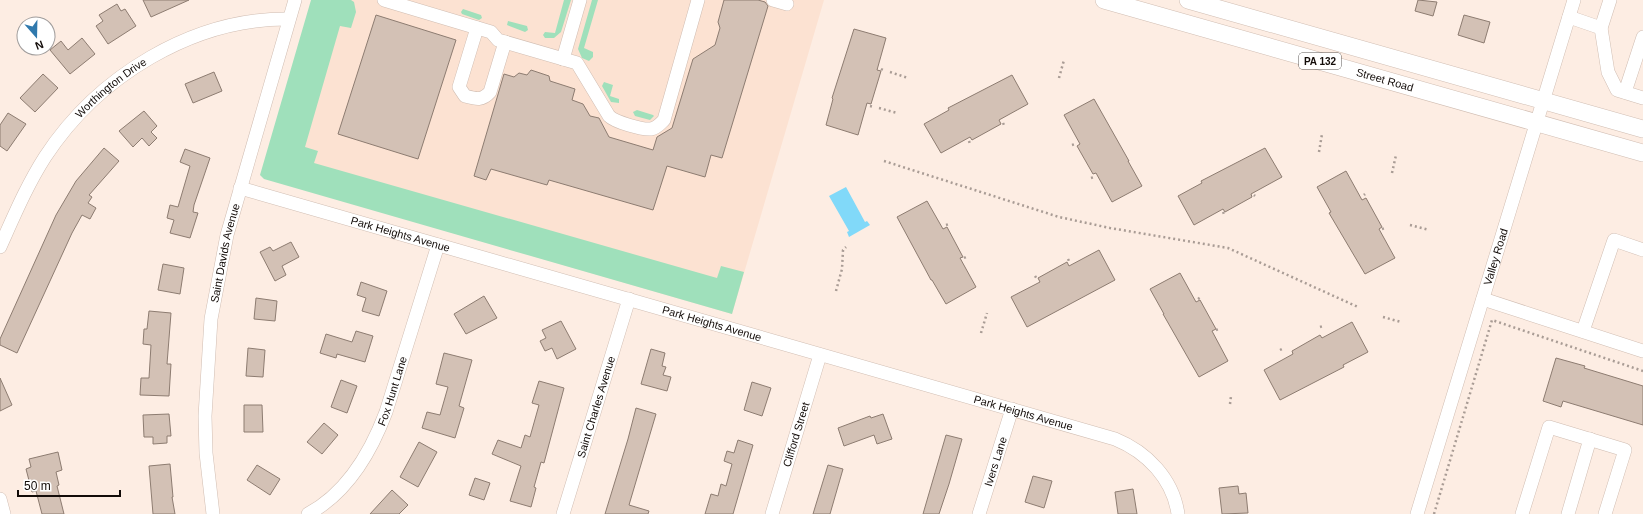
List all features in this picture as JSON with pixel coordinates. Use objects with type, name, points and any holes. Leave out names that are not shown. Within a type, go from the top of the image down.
[{"type":"main road","name":"Street Road","points":[[1104,0],[1145,6],[1536,123],[1643,153]]},
{"type":"main road","name":"PA 132","points":[[1188,0],[1643,129]]},
{"type":"street","name":"Saint Davids Avenue","points":[[213,514],[206,460],[205,416],[210,327],[220,263],[240,188],[295,0]]},
{"type":"street","points":[[384,0],[491,32],[498,40],[577,63],[581,67],[609,116],[614,121],[649,130],[664,120],[698,0]]},
{"type":"street","points":[[563,59],[580,0]]},
{"type":"street","points":[[773,0],[787,4]]},
{"type":"street","name":"Valley Road","points":[[1418,514],[1574,0]]},
{"type":"street","points":[[1610,0],[1601,28],[1608,72],[1617,90],[1643,98]]},
{"type":"street","points":[[1569,17],[1601,28]]},
{"type":"street","name":"Worthington Drive","points":[[0,247],[36,172],[57,141],[88,106],[121,78],[171,47],[221,27],[248,21],[289,19]]},
{"type":"street","points":[[477,28],[461,82],[468,89],[485,92],[491,88],[505,42]]},
{"type":"street","points":[[1625,92],[1643,37]]},
{"type":"street","name":"Park Heights Avenue","points":[[240,188],[629,299],[1127,444],[1138,450],[1152,462],[1168,485],[1174,497],[1178,514]]},
{"type":"street","points":[[1583,331],[1614,240],[1643,250]]},
{"type":"street","name":"Fox Hunt Lane","points":[[308,514],[329,498],[347,481],[376,437],[386,412],[438,245]]},
{"type":"street","name":"Saint Charles Avenue","points":[[563,514],[629,299]]},
{"type":"street","points":[[1483,299],[1643,351]]},
{"type":"street","name":"Clifford Street","points":[[772,514],[820,355]]},
{"type":"street","name":"Ivers Lane","points":[[979,514],[1012,410]]},
{"type":"street","points":[[1522,514],[1549,427],[1625,450],[1605,514]]},
{"type":"street","points":[[1568,514],[1590,439]]},
{"type":"street","points":[[0,499],[4,514]]},
{"type":"path","points":[[1059,78],[1064,60]]},
{"type":"path","points":[[881,69],[885,71]]},
{"type":"path","points":[[890,72],[908,78]]},
{"type":"path","points":[[870,106],[874,107]]},
{"type":"path","points":[[879,108],[897,114]]},
{"type":"path","points":[[1319,152],[1322,134]]},
{"type":"path","points":[[1392,173],[1396,155]]},
{"type":"path","points":[[884,161],[1059,217],[1110,228],[1228,248],[1358,307]]},
{"type":"path","points":[[1410,225],[1429,230]]},
{"type":"path","points":[[836,291],[842,269],[843,250],[846,247]]},
{"type":"path","points":[[981,333],[987,313]]},
{"type":"path","points":[[1383,317],[1401,322]]},
{"type":"path","points":[[1434,514],[1492,320],[1643,371]]},
{"type":"path","points":[[1280,350],[1284,348]]},
{"type":"path","points":[[1230,404],[1231,396]]},
{"type":"shaded area","points":[[312,0],[824,0],[732,314],[264,178]]},
{"type":"green space","points":[[311,0],[351,0],[354,2],[356,12],[351,28],[340,26],[305,147],[318,151],[314,163],[717,278],[721,266],[744,272],[732,314],[264,179],[260,175]]},
{"type":"green space","points":[[564,0],[571,0],[561,32],[554,38],[545,38],[543,35],[545,32],[555,33]]},
{"type":"green space","points":[[592,0],[598,0],[584,48],[593,52],[593,57],[589,61],[582,58],[578,49]]},
{"type":"green space","points":[[463,9],[481,15],[482,18],[479,20],[462,14],[461,12]]},
{"type":"green space","points":[[508,21],[527,26],[528,30],[525,32],[507,25]]},
{"type":"green space","points":[[604,82],[613,85],[610,96],[619,99],[619,103],[611,102],[602,86]]},
{"type":"green space","points":[[637,110],[654,116],[650,120],[635,116],[633,112]]},
{"type":"water","points":[[846,187],[865,222],[867,221],[870,225],[849,237],[847,232],[849,231],[829,196]]},
{"type":"building","points":[[143,0],[189,0],[151,17]]},
{"type":"building","points":[[724,0],[758,0],[765,2],[768,6],[722,158],[711,155],[705,177],[667,166],[653,210],[549,180],[547,185],[491,169],[486,180],[474,176],[504,74],[514,77],[519,73],[527,75],[531,70],[549,76],[550,81],[575,89],[572,100],[583,104],[590,116],[599,118],[609,137],[653,150],[657,137],[672,128],[693,59],[715,45],[720,28],[718,22]]},
{"type":"building","points":[[1418,0],[1437,2],[1433,16],[1415,11]]},
{"type":"building","points":[[117,4],[121,11],[125,9],[136,26],[108,44],[96,26],[103,21],[99,15]]},
{"type":"building","points":[[376,15],[456,40],[418,159],[338,134]]},
{"type":"building","points":[[1464,15],[1490,22],[1484,43],[1458,35]]},
{"type":"building","points":[[854,29],[886,38],[877,70],[881,71],[871,104],[867,103],[858,135],[826,125],[832,98]]},
{"type":"building","points":[[82,38],[95,54],[70,74],[55,56],[56,45],[61,41],[68,50]]},
{"type":"building","points":[[214,72],[222,91],[193,103],[185,84]]},
{"type":"building","points":[[43,74],[58,88],[35,112],[20,98]]},
{"type":"building","points":[[1012,75],[1028,104],[999,120],[1001,124],[972,140],[970,137],[941,153],[924,124],[949,110],[948,108]]},
{"type":"building","points":[[1094,99],[1142,186],[1112,202],[1096,173],[1093,174],[1077,146],[1080,144],[1064,115]]},
{"type":"building","points":[[144,111],[157,126],[151,132],[157,138],[149,146],[142,138],[133,147],[119,131]]},
{"type":"building","points":[[8,113],[26,124],[7,151],[0,146],[0,125]]},
{"type":"building","points":[[104,148],[119,161],[89,195],[92,197],[88,203],[96,208],[90,219],[82,215],[72,233],[17,353],[0,345],[0,339],[56,215],[76,181]]},
{"type":"building","points":[[1265,148],[1282,177],[1251,194],[1252,197],[1225,212],[1223,209],[1194,225],[1178,196],[1202,183],[1201,181]]},
{"type":"building","points":[[185,149],[210,158],[194,205],[193,212],[198,213],[190,238],[170,233],[174,220],[167,218],[170,205],[178,207],[190,166],[180,162]]},
{"type":"building","points":[[1346,171],[1362,200],[1366,198],[1382,227],[1379,229],[1395,258],[1365,274],[1329,213],[1331,212],[1317,187]]},
{"type":"building","points":[[927,201],[943,229],[947,227],[963,257],[960,258],[976,287],[946,304],[931,280],[897,217]]},
{"type":"building","points":[[291,242],[299,257],[282,266],[286,275],[275,281],[260,252],[270,247],[273,251]]},
{"type":"building","points":[[1099,250],[1115,280],[1027,327],[1011,297],[1040,282],[1038,278],[1067,262],[1069,266]]},
{"type":"building","points":[[163,264],[184,268],[180,294],[158,290]]},
{"type":"building","points":[[1180,273],[1196,302],[1200,300],[1216,329],[1212,331],[1228,361],[1199,377],[1150,289]]},
{"type":"building","points":[[361,282],[387,291],[379,316],[362,311],[366,298],[357,295]]},
{"type":"building","points":[[484,296],[497,318],[466,334],[454,314]]},
{"type":"building","points":[[256,298],[277,301],[275,321],[254,319]]},
{"type":"building","points":[[149,311],[171,313],[167,364],[171,364],[169,396],[140,395],[141,378],[149,378],[151,345],[143,344],[144,329],[147,329]]},
{"type":"building","points":[[561,321],[576,349],[557,359],[552,348],[545,351],[540,341],[546,338],[542,330]]},
{"type":"building","points":[[1352,322],[1368,352],[1343,365],[1344,367],[1280,400],[1264,370],[1293,354],[1292,351],[1320,335],[1322,338]]},
{"type":"building","points":[[356,331],[373,336],[365,362],[337,354],[336,358],[320,353],[326,334],[352,342]]},
{"type":"building","points":[[248,348],[265,350],[263,377],[246,376]]},
{"type":"building","points":[[651,349],[665,353],[662,366],[666,367],[663,375],[671,377],[667,391],[641,384]]},
{"type":"building","points":[[444,353],[472,360],[459,406],[464,408],[455,438],[422,428],[427,412],[440,415],[448,387],[436,384]]},
{"type":"building","points":[[1556,358],[1585,366],[1584,368],[1643,386],[1643,425],[1563,401],[1561,407],[1543,401]]},
{"type":"building","points":[[0,378],[12,405],[0,411]]},
{"type":"building","points":[[341,380],[357,386],[347,413],[331,407]]},
{"type":"building","points":[[539,381],[564,388],[544,463],[541,462],[534,487],[536,488],[531,507],[510,501],[521,466],[492,454],[498,440],[521,448],[525,435],[530,437],[539,405],[532,403]]},
{"type":"building","points":[[752,382],[771,388],[762,416],[744,410]]},
{"type":"building","points":[[244,405],[262,405],[263,432],[244,432]]},
{"type":"building","points":[[636,408],[656,414],[629,505],[649,511],[648,514],[605,514],[628,439]]},
{"type":"building","points":[[169,414],[171,436],[167,436],[167,443],[153,444],[153,437],[144,437],[143,415]]},
{"type":"building","points":[[883,414],[892,439],[877,444],[874,435],[844,446],[838,428],[870,416],[871,418]]},
{"type":"building","points":[[324,423],[338,435],[322,454],[307,442]]},
{"type":"building","points":[[946,435],[962,439],[949,484],[939,514],[923,514]]},
{"type":"building","points":[[738,440],[753,445],[733,514],[705,514],[711,494],[718,496],[721,484],[726,486],[732,464],[724,461],[727,451],[734,453]]},
{"type":"building","points":[[419,442],[437,452],[418,487],[400,477]]},
{"type":"building","points":[[58,452],[62,470],[56,472],[59,485],[57,486],[64,514],[42,514],[36,491],[32,492],[26,469],[31,467],[29,459]]},
{"type":"building","points":[[170,464],[172,497],[175,514],[153,514],[149,466]]},
{"type":"building","points":[[257,465],[280,479],[270,495],[247,480]]},
{"type":"building","points":[[828,465],[843,469],[830,514],[813,514]]},
{"type":"building","points":[[1033,476],[1052,481],[1044,508],[1025,502]]},
{"type":"building","points":[[475,478],[490,483],[484,500],[469,495]]},
{"type":"building","points":[[1238,486],[1239,494],[1246,493],[1248,513],[1222,514],[1219,488]]},
{"type":"building","points":[[1133,489],[1137,514],[1118,514],[1115,492]]},
{"type":"building","points":[[392,490],[408,505],[399,514],[370,514]]}]
